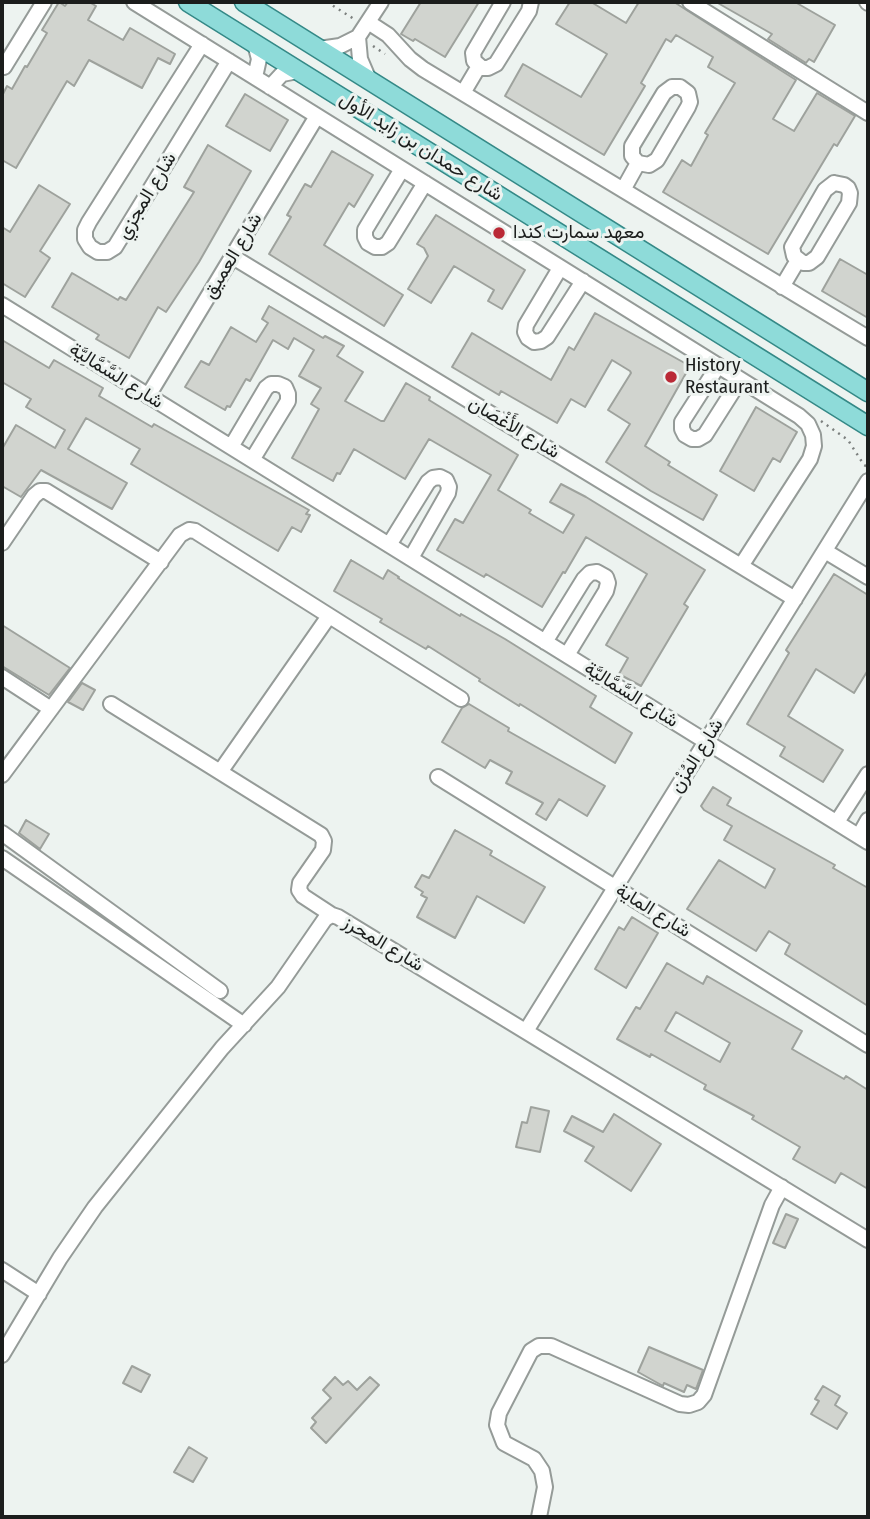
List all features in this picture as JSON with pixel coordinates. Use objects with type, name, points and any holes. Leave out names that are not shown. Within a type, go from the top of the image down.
[{"type":"main road","name":"شارع حمدان بن زايد الأول","points":[[188,2],[868,426]]},
{"type":"main road","name":"شارع حمدان بن زايد الأول","points":[[243,2],[868,392]]},
{"type":"street","points":[[4,67],[44,2]]},
{"type":"street","points":[[134,2],[808,424],[814,446],[810,459],[741,566]]},
{"type":"street","points":[[319,49],[340,46],[358,37],[381,2]]},
{"type":"street","points":[[503,2],[473,53],[474,61],[479,66],[488,68],[496,64],[529,11],[531,2]]},
{"type":"street","points":[[690,2],[868,113]]},
{"type":"street","points":[[368,22],[388,35],[416,64],[868,338]]},
{"type":"street","points":[[358,37],[360,59],[369,80]]},
{"type":"street","name":"شارع المجزي","points":[[202,44],[89,222],[85,239],[90,247],[107,252],[115,247],[229,61]]},
{"type":"street","points":[[255,44],[259,59],[255,77]]},
{"type":"street","points":[[463,93],[479,66]]},
{"type":"street","points":[[270,87],[282,74],[298,71]]},
{"type":"street","points":[[672,87],[684,89],[690,97],[688,107],[657,160],[649,165],[638,163],[632,156],[632,146],[664,93],[672,87]]},
{"type":"street","name":"شارع العميق","points":[[148,396],[317,116]]},
{"type":"street","points":[[623,190],[638,163]]},
{"type":"street","points":[[402,169],[365,230],[368,243],[375,247],[388,243],[425,183]]},
{"type":"street","points":[[834,183],[844,185],[850,193],[849,203],[817,257],[809,263],[798,260],[792,251],[794,242],[825,190],[834,183]]},
{"type":"street","name":"شارع الأَغْصَان","points":[[233,257],[795,599]]},
{"type":"street","points":[[782,287],[798,260]]},
{"type":"street","points":[[560,268],[526,325],[525,332],[534,342],[547,337],[583,281]]},
{"type":"street","name":"شارع السَّمَّالِيَّة","points":[[2,305],[863,839],[868,820]]},
{"type":"street","points":[[718,366],[682,422],[685,435],[698,439],[705,435],[740,380]]},
{"type":"street","points":[[231,447],[265,388],[271,384],[285,387],[288,401],[252,460]]},
{"type":"street","points":[[389,545],[428,482],[440,477],[446,480],[448,494],[411,558]]},
{"type":"street","name":"شارع المُزْن","points":[[526,1031],[868,481]]},
{"type":"street","points":[[2,543],[34,496],[40,491],[46,491],[161,562]]},
{"type":"street","points":[[2,775],[183,532],[192,530],[461,699]]},
{"type":"street","points":[[825,551],[868,577]]},
{"type":"street","name":"شارع السَّمَّالِيَّة","points":[[545,642],[584,579],[590,573],[597,572],[606,577],[606,590],[567,655]]},
{"type":"street","points":[[220,772],[329,616]]},
{"type":"street","points":[[2,677],[51,709]]},
{"type":"street","points":[[111,704],[323,838],[323,850],[300,883],[299,890],[303,896],[332,915]]},
{"type":"street","points":[[837,822],[868,774]]},
{"type":"street","name":"شارع الماية","points":[[438,776],[868,1045]]},
{"type":"street","points":[[2,833],[220,991]]},
{"type":"street","points":[[2,858],[244,1025]]},
{"type":"street","name":"شارع المحرز","points":[[2,1355],[60,1258],[95,1207],[222,1048],[278,986],[325,919],[332,915],[868,1240]]},
{"type":"street","points":[[538,1517],[545,1487],[542,1471],[534,1459],[504,1443],[497,1425],[499,1413],[531,1351],[540,1346],[551,1346],[680,1404],[698,1402],[704,1395],[772,1205],[782,1187]]},
{"type":"street","points":[[2,1270],[39,1294]]},
{"type":"building","points":[[59,2],[65,6],[68,2],[89,2],[96,6],[88,20],[123,40],[130,28],[175,54],[170,64],[158,58],[142,88],[89,60],[74,86],[67,81],[16,168],[2,160],[2,96],[7,86],[12,89],[25,66],[27,67],[47,33],[42,30]]},
{"type":"building","points":[[421,2],[479,2],[445,57],[401,34]]},
{"type":"building","points":[[570,2],[591,2],[626,23],[639,2],[674,2],[796,80],[773,119],[794,131],[817,93],[855,116],[837,146],[834,144],[768,254],[663,192],[682,160],[691,166],[708,135],[705,133],[735,83],[708,67],[713,57],[676,35],[671,42],[666,39],[641,83],[645,86],[604,155],[505,96],[523,64],[581,97],[607,54],[556,24]]},
{"type":"building","points":[[716,2],[795,2],[835,25],[814,62],[809,59],[806,63],[768,39],[772,34]]},
{"type":"building","points":[[245,94],[288,120],[270,151],[226,126]]},
{"type":"building","points":[[208,145],[251,171],[199,262],[166,312],[158,307],[129,358],[96,339],[99,335],[52,307],[72,273],[118,300],[120,297],[126,300],[194,192],[184,187]]},
{"type":"building","points":[[332,151],[373,175],[354,207],[349,203],[324,245],[403,295],[384,326],[269,254],[291,217],[287,215],[305,184],[311,187]]},
{"type":"building","points":[[39,185],[70,204],[40,251],[50,258],[25,297],[2,283],[2,227],[10,232]]},
{"type":"building","points":[[436,215],[525,270],[502,309],[488,301],[494,290],[454,266],[431,303],[408,289],[428,256],[424,248],[417,244]]},
{"type":"building","points":[[840,259],[868,275],[868,318],[822,291]]},
{"type":"building","points":[[269,306],[323,338],[325,336],[344,346],[337,356],[363,372],[345,401],[384,421],[406,383],[518,455],[498,490],[531,510],[529,513],[563,533],[574,515],[550,502],[561,484],[705,570],[684,604],[688,607],[641,686],[619,674],[628,658],[606,645],[647,574],[586,537],[542,607],[486,574],[484,577],[437,550],[455,519],[463,523],[491,475],[429,439],[405,479],[354,449],[333,481],[292,458],[319,409],[311,404],[321,388],[299,376],[314,350],[294,338],[288,349],[273,340],[250,381],[246,379],[230,407],[227,406],[225,410],[185,387],[201,361],[209,365],[231,327],[256,342],[268,323],[262,319]]},
{"type":"building","points":[[595,313],[690,366],[645,446],[670,462],[668,465],[717,495],[703,520],[606,462],[630,424],[608,410],[631,373],[612,360],[585,407],[571,399],[557,423],[501,391],[499,395],[452,367],[472,333],[551,380],[569,347],[574,350]]},
{"type":"building","points":[[2,340],[49,368],[54,360],[103,388],[99,396],[309,510],[306,514],[310,515],[301,532],[292,527],[278,551],[131,464],[140,449],[86,418],[68,449],[127,483],[112,509],[41,470],[21,497],[2,486],[2,449],[16,425],[55,448],[65,430],[26,407],[31,399],[2,382]]},
{"type":"building","points":[[756,407],[797,432],[780,462],[773,458],[754,491],[720,471]]},
{"type":"building","points":[[351,560],[383,579],[388,570],[596,696],[590,707],[632,733],[615,763],[479,681],[480,679],[428,646],[426,649],[380,622],[382,619],[334,591]]},
{"type":"building","points":[[834,574],[868,595],[868,670],[854,693],[816,669],[788,716],[843,750],[823,782],[780,756],[785,747],[747,724],[789,653],[786,650]]},
{"type":"building","points":[[2,625],[70,668],[49,695],[2,666]]},
{"type":"building","points":[[82,683],[95,690],[83,710],[68,702]]},
{"type":"building","points":[[469,704],[509,728],[508,731],[605,786],[587,816],[559,799],[546,820],[536,814],[543,803],[506,783],[512,772],[490,760],[485,768],[442,742],[462,708]]},
{"type":"building","points":[[713,787],[731,798],[727,805],[835,865],[833,868],[868,888],[868,1006],[785,954],[790,944],[769,931],[756,951],[687,909],[719,860],[765,888],[775,869],[724,840],[732,826],[701,806]]},
{"type":"building","points":[[26,820],[49,834],[40,849],[19,833]]},
{"type":"building","points":[[455,830],[492,851],[490,855],[545,887],[524,923],[477,896],[455,938],[417,917],[427,898],[415,887],[422,875],[429,878]]},
{"type":"building","points":[[632,917],[658,933],[626,988],[595,969],[619,927],[624,930]]},
{"type":"building","points":[[667,963],[703,984],[707,976],[802,1031],[792,1049],[868,1090],[868,1189],[841,1173],[835,1183],[793,1159],[800,1147],[752,1119],[754,1116],[704,1089],[706,1085],[651,1054],[650,1057],[617,1039],[636,1007],[640,1009]],"holes":[[[676,1012],[730,1043],[720,1062],[665,1031]]]},
{"type":"building","points":[[531,1107],[549,1111],[540,1152],[516,1147],[522,1122],[527,1123]]},
{"type":"building","points":[[614,1114],[661,1144],[631,1191],[585,1161],[594,1147],[564,1131],[572,1116],[603,1132]]},
{"type":"building","points":[[786,1214],[798,1219],[785,1248],[773,1243]]},
{"type":"building","points":[[649,1347],[703,1370],[696,1389],[687,1385],[684,1392],[664,1383],[663,1386],[638,1372]]},
{"type":"building","points":[[132,1366],[150,1375],[141,1392],[123,1383]]},
{"type":"building","points":[[335,1377],[343,1385],[348,1381],[357,1390],[370,1377],[379,1385],[326,1443],[311,1428],[316,1422],[312,1418],[331,1398],[323,1390]]},
{"type":"building","points":[[823,1386],[840,1396],[835,1405],[847,1413],[837,1429],[811,1414],[819,1401],[815,1399]]},
{"type":"building","points":[[189,1447],[207,1458],[193,1482],[174,1472]]},
{"type":"place","name":"معهد سمارت كندا","points":[[499,233]]},
{"type":"place","name":"History Restaurant","points":[[671,377]]}]
